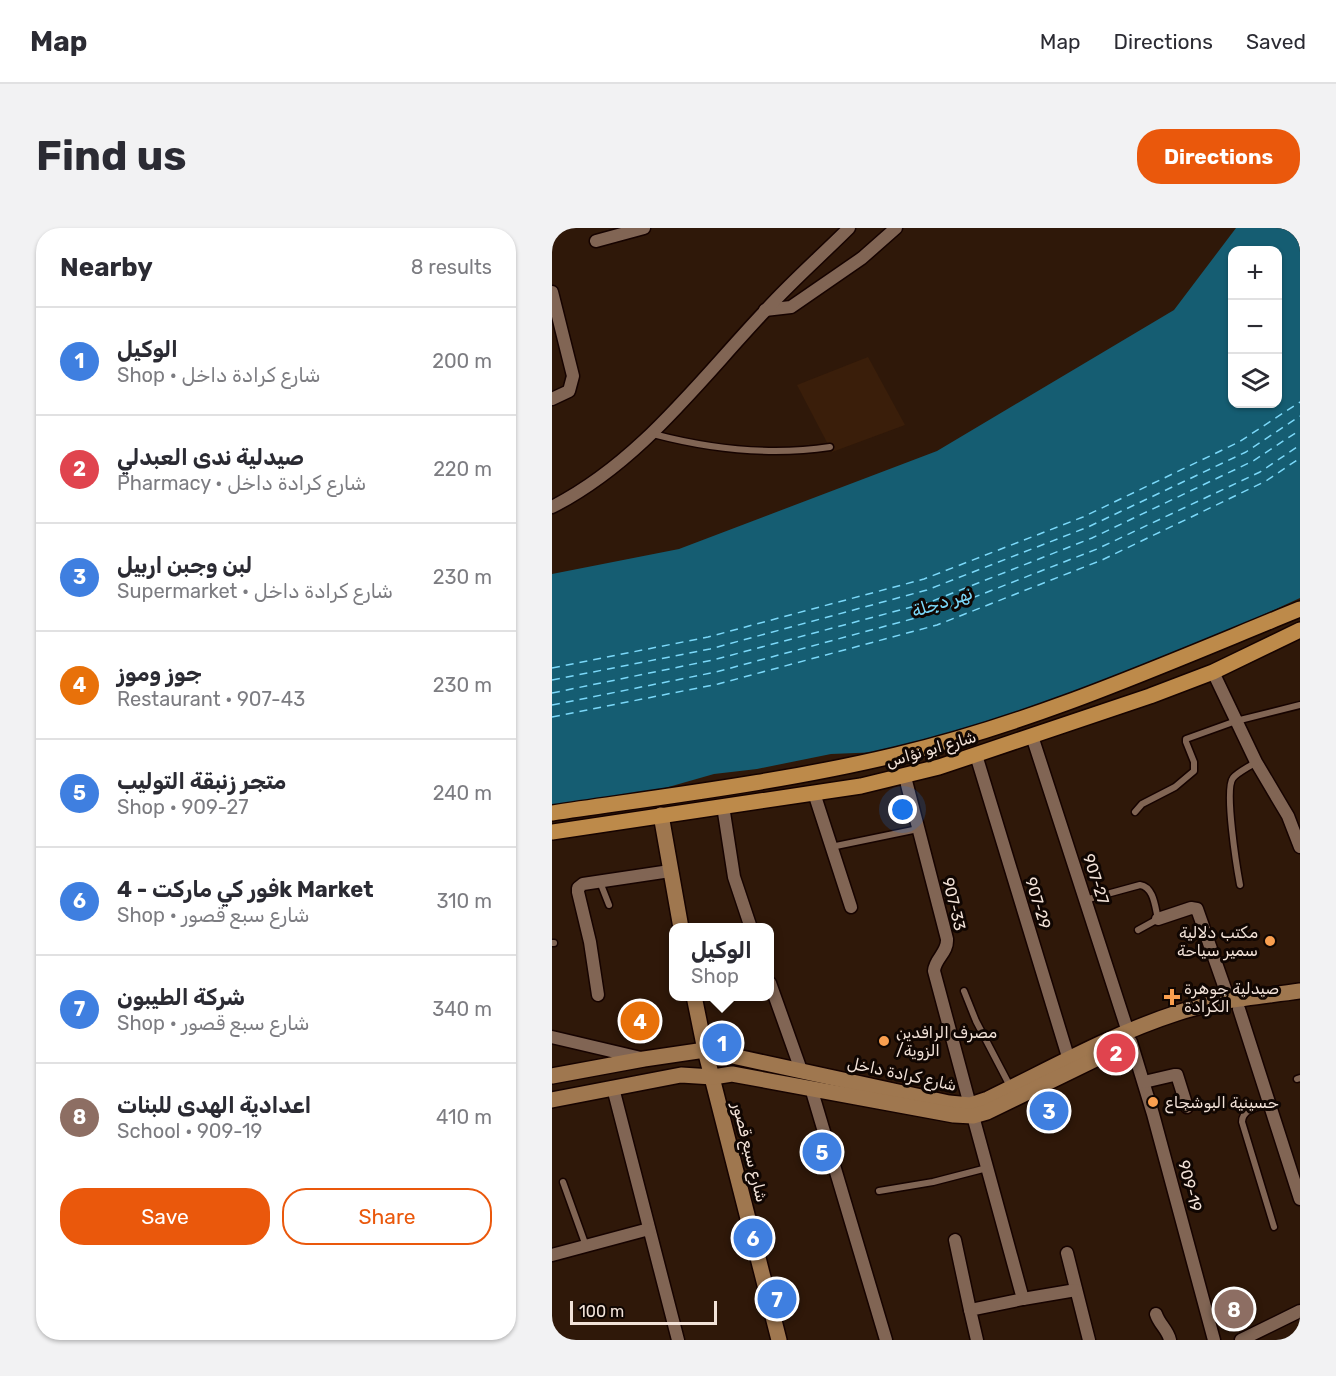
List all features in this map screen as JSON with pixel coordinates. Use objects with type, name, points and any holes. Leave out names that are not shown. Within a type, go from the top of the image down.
[{"type":"main road","name":"شارع ابو نؤاس","points":[[552,813],[789,777],[896,755],[988,729],[1073,701],[1300,609]]},
{"type":"main road","name":"شارع ابو نؤاس","points":[[552,832],[814,793],[904,777],[1150,696],[1213,672],[1300,630]]},
{"type":"main road","points":[[661,815],[680,923]]},
{"type":"main road","name":"شارع كرادة داخل","points":[[1234,1005],[1300,991]]},
{"type":"main road","name":"شارع كرادة داخل","points":[[552,1076],[705,1050],[987,1112],[1178,1012],[1300,1000]]},
{"type":"main road","name":"شارع سبع قصور","points":[[695,1001],[705,1050],[779,1340]]},
{"type":"main road","name":"شارع كرادة داخل","points":[[552,1100],[681,1075],[713,1077],[732,1074],[954,1114],[971,1110],[988,1099],[1069,1060],[1130,1037]]},
{"type":"street","points":[[596,241],[644,228]]},
{"type":"street","points":[[552,507],[613,469],[653,434],[765,310],[849,228]]},
{"type":"street","points":[[765,310],[791,308],[862,258],[896,228]]},
{"type":"street","points":[[552,292],[573,376],[569,391],[552,399]]},
{"type":"street","points":[[1213,672],[1256,762],[1288,816],[1300,847]]},
{"type":"street","name":"907-27","points":[[1032,736],[1130,1037]]},
{"type":"street","name":"907-29","points":[[976,755],[1069,1060]]},
{"type":"street","name":"907-33","points":[[904,777],[947,939],[946,949],[936,962],[934,971],[1023,1299]]},
{"type":"street","points":[[814,793],[851,907]]},
{"type":"street","points":[[723,806],[734,877],[750,923]]},
{"type":"street","points":[[598,995],[590,942],[578,888],[583,884],[670,871]]},
{"type":"street","points":[[1158,919],[1191,908],[1197,909],[1234,1005],[1300,1199]]},
{"type":"street","points":[[774,994],[801,1070]]},
{"type":"street","points":[[552,1037],[644,1059]]},
{"type":"street","name":"909-19","points":[[1130,1037],[1215,1340]]},
{"type":"street","points":[[1144,1083],[1174,1074],[1177,1076],[1187,1107]]},
{"type":"street","points":[[613,1088],[678,1340]]},
{"type":"street","points":[[811,1089],[886,1340]]},
{"type":"street","points":[[552,1255],[649,1229]]},
{"type":"street","points":[[955,1240],[977,1340]]},
{"type":"street","points":[[1067,1253],[1089,1340]]},
{"type":"street","points":[[970,1310],[1076,1290]]},
{"type":"street","points":[[1240,1340],[1300,1311]]},
{"type":"street","points":[[1156,1314],[1160,1324],[1169,1334],[1170,1340]]},
{"type":"lane","points":[[653,434],[684,443],[742,450],[812,450],[830,447]]},
{"type":"lane","points":[[1136,812],[1142,804],[1175,786],[1194,771],[1194,762],[1186,739],[1236,721],[1300,705]]},
{"type":"lane","points":[[1240,885],[1230,821],[1230,784],[1233,778],[1256,762]]},
{"type":"lane","points":[[830,847],[918,829]]},
{"type":"lane","points":[[600,882],[609,905]]},
{"type":"lane","points":[[1085,900],[1145,885],[1150,890],[1158,919],[1138,930]]},
{"type":"lane","points":[[964,991],[976,1021],[1011,1088]]},
{"type":"lane","points":[[1269,1104],[1246,1111],[1242,1116],[1242,1122],[1274,1227]]},
{"type":"lane","points":[[879,1191],[933,1182],[987,1168]]},
{"type":"lane","points":[[562,1182],[586,1246]]},
{"type":"shaded area","points":[[868,357],[905,425],[832,452],[797,385]]},
{"type":"water","name":"نهر دجلة","points":[[1236,228],[1300,228],[1300,598],[1178,656],[1016,716],[881,752],[831,754],[757,769],[714,774],[637,796],[552,808],[552,574],[679,549],[937,451],[1174,310]]},
{"type":"ferry route","points":[[552,668],[708,637],[924,579],[1083,517],[1239,442],[1300,402]]},
{"type":"ferry route","points":[[552,680],[710,649],[927,590],[1088,527],[1246,452],[1300,416]]},
{"type":"ferry route","points":[[552,693],[713,660],[930,602],[1092,538],[1253,461],[1300,430]]},
{"type":"ferry route","points":[[552,705],[716,672],[934,613],[1097,549],[1260,472],[1300,445]]},
{"type":"ferry route","points":[[552,717],[718,684],[937,625],[1102,560],[1266,481],[1300,458]]},
{"type":"place","name":"مكتب دلالية سمير سياحة","points":[[1270,941]]},
{"type":"place","name":"صيدلية جوهرة الكرادة","points":[[1172,997]]},
{"type":"place","name":"جوز وموز","points":[[640,1021]]},
{"type":"place","name":"مصرف الرافدين /الزوية","points":[[884,1041]]},
{"type":"place","name":"الوكيل","points":[[722,1043]]},
{"type":"place","name":"صيدلية ندى العبدلي","points":[[1116,1053]]},
{"type":"place","name":"حسينية البوشجاع","points":[[1153,1102]]},
{"type":"place","name":"لبن وجبن اربيل","points":[[1049,1111]]},
{"type":"place","name":"متجر زنبقة التوليب","points":[[822,1152]]},
{"type":"place","name":"فور كي ماركت - 4k Market","points":[[753,1238]]},
{"type":"place","name":"شركة الطيبون","points":[[777,1299]]},
{"type":"place","name":"اعدادية الهدى للبنات","points":[[1234,1309]]}]
